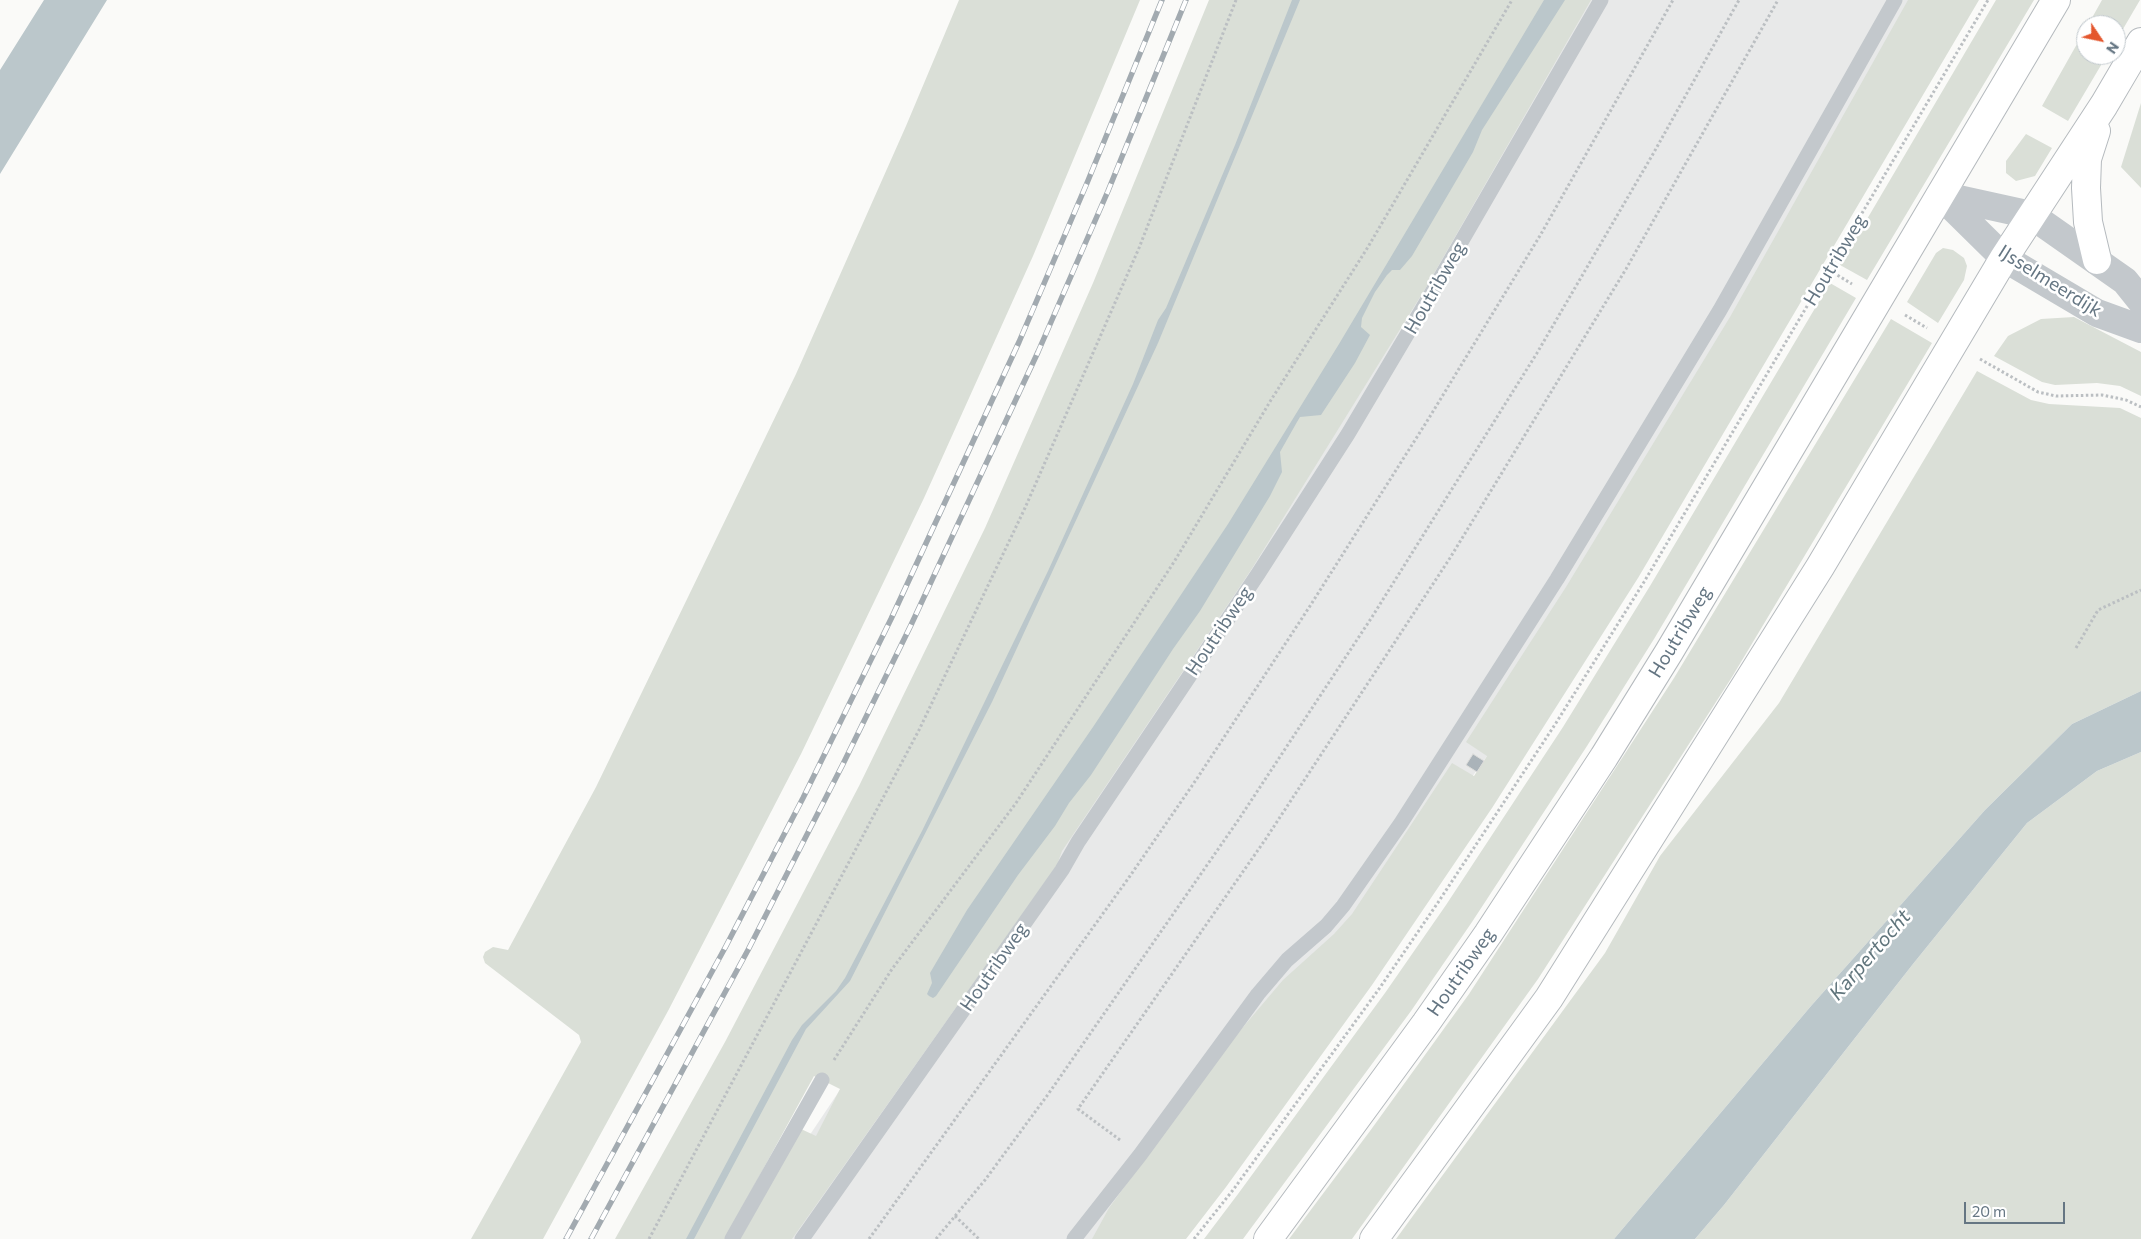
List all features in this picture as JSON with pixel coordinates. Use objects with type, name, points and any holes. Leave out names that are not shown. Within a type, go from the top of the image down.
[{"type":"main road","name":"Houtribweg","points":[[1268,1239],[1426,1023],[1488,934],[1604,757],[1669,652],[2056,0]]},
{"type":"main road","points":[[1374,1239],[1549,998],[1820,567],[2004,258],[2104,106],[2141,42]]},
{"type":"main road","points":[[2097,260],[2088,222],[2087,159],[2104,106]]},
{"type":"street","name":"IJsselmeerdijk","points":[[1940,196],[2031,215],[2125,281],[2141,302]]},
{"type":"street","name":"IJsselmeerdijk","points":[[1940,196],[2004,258],[2097,313],[2141,329]]},
{"type":"lane","name":"Houtribweg","points":[[802,1239],[1062,870],[1078,842],[1311,492],[1348,434],[1431,294],[1601,0]]},
{"type":"lane","points":[[1074,1239],[1140,1155],[1258,994],[1287,960],[1326,926],[1343,906],[1400,823],[1557,579],[1720,310],[1895,0]]},
{"type":"lane","points":[[732,1239],[822,1080]]},
{"type":"path","points":[[649,1239],[919,730],[1025,508],[1139,248],[1236,0]]},
{"type":"path","points":[[822,1080],[892,969],[1016,803],[1174,562],[1271,400],[1368,247],[1512,0]]},
{"type":"path","points":[[868,1239],[1130,876],[1198,777],[1310,606],[1429,418],[1541,234],[1673,0]]},
{"type":"path","points":[[936,1239],[1015,1138],[1103,1015],[1239,819],[1372,618],[1537,353],[1653,154],[1739,0]]},
{"type":"path","points":[[1140,1155],[1078,1109],[1216,912],[1445,566],[1621,277],[1778,0]]},
{"type":"path","name":"Houtribweg","points":[[1194,1239],[1233,1190],[1378,989],[1445,893],[1556,723],[1644,582],[1988,0]]},
{"type":"path","points":[[2076,648],[2098,610],[2141,590]]},
{"type":"path","points":[[954,1216],[978,1239]]},
{"type":"shaded area","points":[[959,0],[1140,0],[1033,256],[924,498],[801,754],[668,1011],[543,1239],[471,1239],[581,1042],[579,1035],[485,963],[483,957],[485,952],[493,947],[508,950],[596,787],[796,374],[906,126]]},
{"type":"shaded area","points":[[1209,0],[1591,0],[1425,289],[1251,570],[1062,851],[1057,865],[792,1239],[740,1239],[801,1129],[816,1136],[840,1089],[814,1076],[725,1239],[615,1239],[725,1042],[859,786],[985,528],[1093,283]]},
{"type":"shaded area","points":[[1571,0],[1938,0],[1487,756],[1142,1239],[740,1239]]},
{"type":"shaded area","points":[[1908,0],[1979,0],[1638,578],[1492,808],[1372,985],[1226,1187],[1186,1239],[1092,1239],[1109,1208],[1228,1045],[1283,980],[1334,934],[1352,914],[1452,763],[1474,776],[1487,756],[1466,742],[1566,587],[1730,317]]},
{"type":"shaded area","points":[[1996,0],[2034,0],[1867,280],[1840,265]]},
{"type":"shaded area","points":[[2102,0],[2140,0],[2126,24],[2126,15],[2094,15]]},
{"type":"shaded area","points":[[2076,46],[2076,65],[2101,65],[2068,121],[2042,106]]},
{"type":"shaded area","points":[[2141,103],[2141,188],[2121,167]]},
{"type":"shaded area","points":[[2026,134],[2052,148],[2035,176],[2016,181],[2006,173],[2006,161]]},
{"type":"shaded area","points":[[1943,248],[1953,250],[1964,258],[1967,266],[1964,280],[1938,323],[1907,302],[1936,253]]},
{"type":"shaded area","points":[[1830,283],[1856,298],[1654,639],[1587,746],[1472,922],[1411,1011],[1243,1239],[1204,1239],[1385,993],[1446,905],[1563,727],[1650,586]]},
{"type":"shaded area","points":[[2074,317],[2141,352],[2141,396],[2120,386],[2097,383],[2055,385],[2042,382],[1994,356],[2008,336],[2041,319]]},
{"type":"shaded area","points":[[1891,319],[1932,343],[1732,677],[1538,979],[1352,1239],[1289,1239],[1469,994],[1674,678]]},
{"type":"shaded area","points":[[1977,371],[2031,400],[2049,404],[2120,408],[2141,418],[2141,691],[2072,724],[1985,810],[1811,1006],[1614,1239],[1396,1239],[1605,953],[1660,856],[1779,703]]},
{"type":"shaded area","points":[[2141,752],[2141,1239],[1695,1239],[2027,823],[2097,771]]},
{"type":"water","points":[[44,0],[107,0],[0,174],[0,70]]},
{"type":"water","points":[[1292,0],[1300,0],[1158,343],[992,702],[850,981],[806,1029],[694,1239],[686,1239],[792,1040],[802,1025],[836,991],[845,978],[922,831],[1048,571],[1133,384],[1158,320],[1166,308],[1235,145]]},
{"type":"water","points":[[1544,0],[1565,0],[1482,130],[1473,152],[1412,256],[1400,270],[1392,270],[1375,292],[1362,318],[1361,327],[1370,335],[1355,363],[1321,415],[1300,417],[1280,452],[1282,472],[1270,496],[1200,611],[1091,775],[1018,875],[936,996],[933,998],[929,996],[927,994],[932,983],[930,973],[967,910],[1093,727],[1228,524],[1339,344]]},
{"type":"water","name":"Karpertocht","points":[[2141,691],[2141,752],[2097,771],[2027,823],[1695,1239],[1614,1239],[1811,1006],[1985,810],[2072,724]]},
{"type":"building","points":[[1473,754],[1484,761],[1477,772],[1466,765]]},
{"type":"railway","points":[[566,1239],[726,946],[803,798],[891,619],[1019,342],[1162,0]]},
{"type":"railway","points":[[591,1239],[748,950],[843,764],[911,625],[1038,352],[1108,191],[1186,0]]}]
